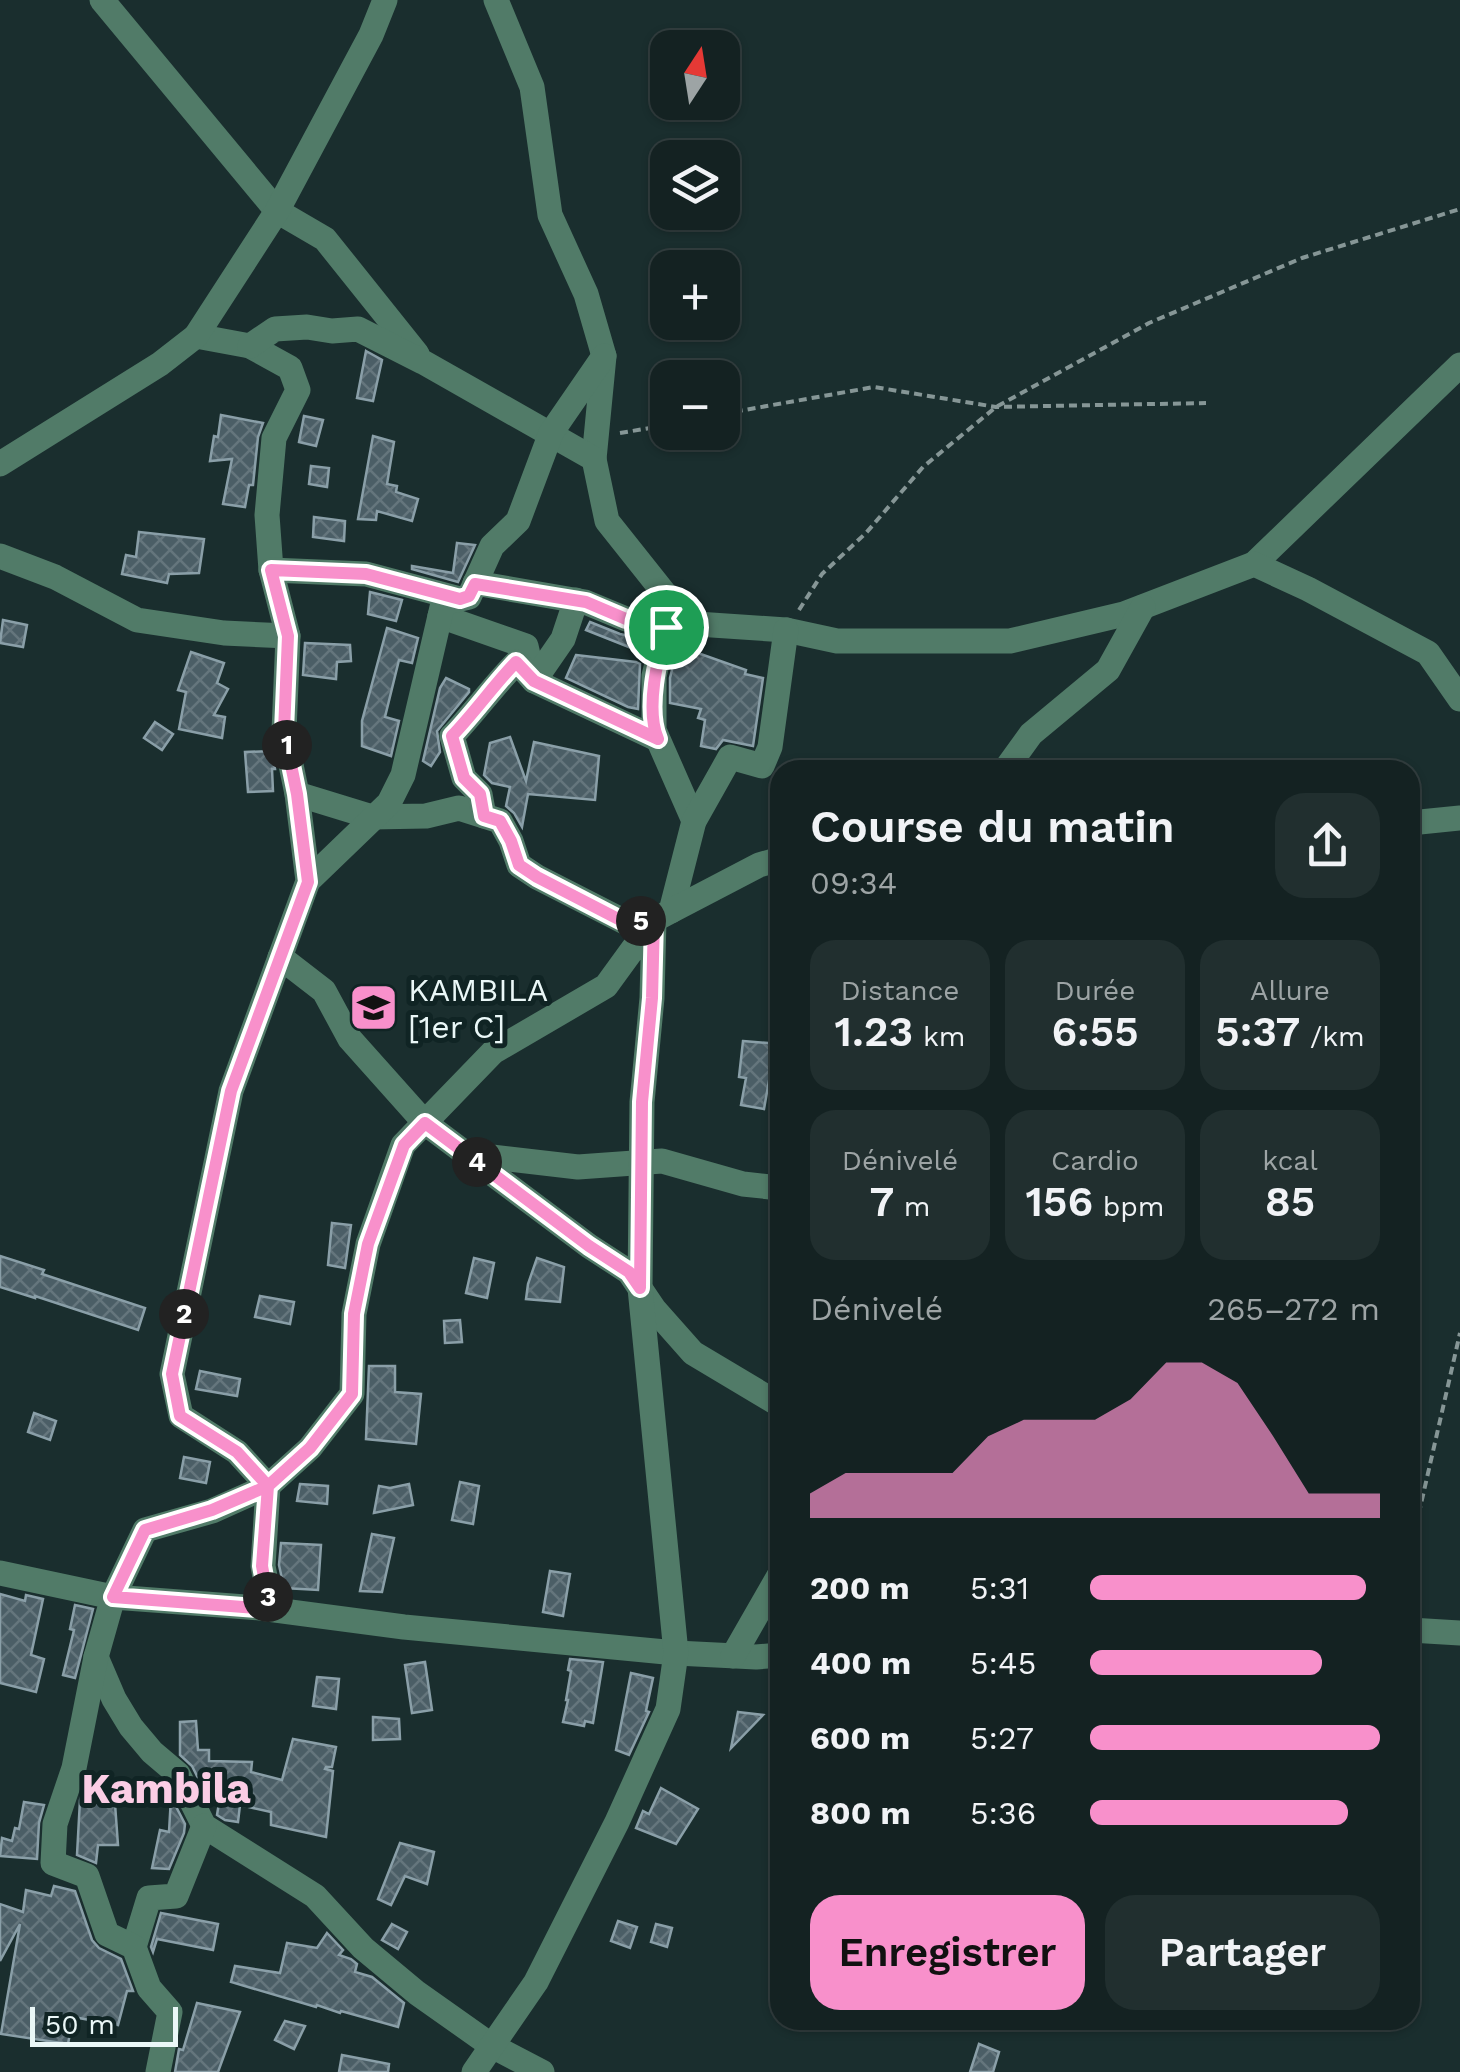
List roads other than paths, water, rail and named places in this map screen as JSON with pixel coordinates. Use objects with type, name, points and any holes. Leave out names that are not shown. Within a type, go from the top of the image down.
[{"type":"street","points":[[102,0],[277,211],[325,239],[423,362]]},
{"type":"street","points":[[0,464],[160,364],[196,336],[277,211],[370,36],[385,0]]},
{"type":"street","points":[[496,0],[532,87],[550,215],[586,294],[604,356],[595,448],[606,521],[669,598],[654,676],[654,730],[694,821]]},
{"type":"street","points":[[250,346],[275,329],[358,330],[551,433],[595,448]]},
{"type":"street","points":[[196,336],[250,346],[290,368],[298,390],[274,438],[267,515],[271,570],[288,636],[284,731],[308,882]]},
{"type":"street","points":[[270,1609],[262,1566],[268,1486],[237,1452],[180,1416],[172,1374],[231,1091],[308,882],[388,802],[403,775],[458,600],[492,546],[518,521],[551,433],[604,356]]},
{"type":"street","points":[[271,570],[366,574],[458,600],[576,600],[626,619],[786,630],[838,641],[1010,641],[1124,614],[1254,564],[1460,366]]},
{"type":"street","points":[[0,556],[56,576],[137,620],[288,636]]},
{"type":"street","points":[[1254,564],[1428,653],[1460,699]]},
{"type":"street","points":[[458,600],[526,646],[534,681]]},
{"type":"street","points":[[534,681],[563,639],[576,600]]},
{"type":"street","points":[[1012,760],[1031,734],[1108,670],[1142,607]]},
{"type":"street","points":[[771,760],[786,630]]},
{"type":"street","points":[[484,816],[480,794],[464,778],[452,736],[516,662],[534,681],[658,739]]},
{"type":"street","points":[[474,2072],[536,1982],[618,1822],[668,1709],[676,1652],[640,1288],[642,1102],[652,998],[663,915],[694,821],[730,758],[770,769]]},
{"type":"street","points":[[297,794],[372,817],[426,816],[458,808],[500,821],[519,865],[626,923],[663,915],[770,862]]},
{"type":"street","points":[[1420,822],[1460,818]]},
{"type":"street","points":[[134,1947],[107,1934],[87,1876],[53,1863],[56,1824],[74,1768],[96,1658],[113,1597],[145,1530],[212,1510],[268,1486],[310,1448],[352,1394],[354,1314],[368,1244],[404,1145],[493,1052],[606,986],[663,915]]},
{"type":"street","points":[[280,957],[324,991],[350,1039],[425,1123],[629,1272],[654,1309],[693,1353],[770,1398]]},
{"type":"street","points":[[466,1154],[578,1167],[662,1161],[743,1184],[770,1187]]},
{"type":"street","points":[[0,1573],[113,1597],[270,1609],[404,1628],[676,1652],[770,1655]]},
{"type":"street","points":[[733,1656],[770,1591]]},
{"type":"street","points":[[1420,1631],[1460,1633]]},
{"type":"street","points":[[96,1658],[130,1727],[178,1774],[204,1826],[315,1896],[362,1948],[418,1993],[492,2046],[542,2072]]},
{"type":"street","points":[[158,2072],[170,2012],[149,1988],[134,1947],[149,1898],[176,1896],[204,1826]]},
{"type":"place","name":"KAMBILA [1er C]","points":[[373,1008]]},
{"type":"district","name":"Kambila","points":[[166,1788]]}]
